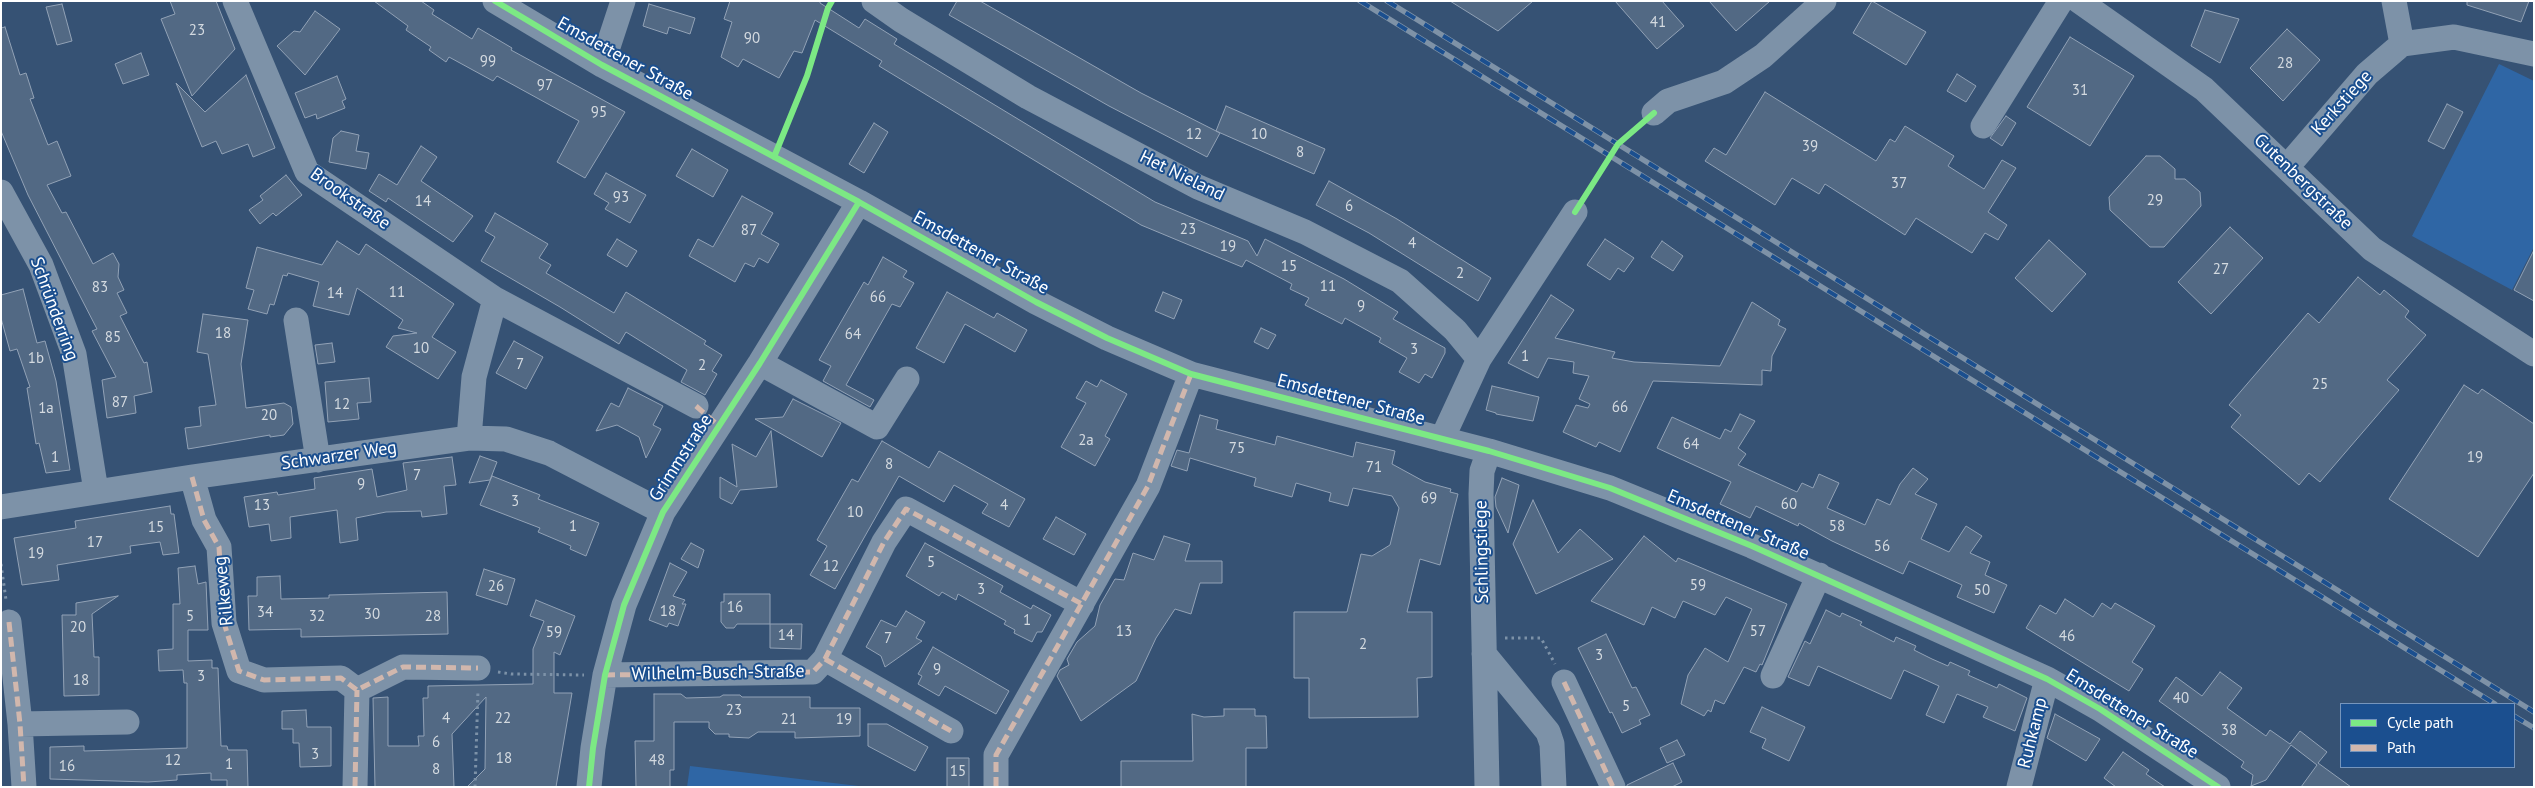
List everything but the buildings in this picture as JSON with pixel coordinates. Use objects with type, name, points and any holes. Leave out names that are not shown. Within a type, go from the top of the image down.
[{"type":"street","name":"Brookstraße","points":[[235,1],[307,172],[495,299],[696,406]]},
{"type":"street","name":"Emsdettener Straße","points":[[495,1],[602,65],[859,202],[1098,334],[1191,374],[1489,451],[1610,488],[1820,575],[2047,679],[2100,709],[2218,787]]},
{"type":"street","points":[[602,65],[623,1]]},
{"type":"street","name":"Het Nieland","points":[[874,1],[901,20],[1028,97],[1198,187],[1306,232],[1400,281],[1455,330],[1479,359]]},
{"type":"street","points":[[1654,113],[1668,101],[1724,82],[1763,56],[1824,1]]},
{"type":"street","points":[[1983,126],[2061,1]]},
{"type":"street","name":"Gutenbergstraße","points":[[2079,1],[2204,89],[2372,248],[2534,354]]},
{"type":"street","points":[[2394,1],[2402,44],[2454,37],[2534,54]]},
{"type":"street","name":"Kerkstiege","points":[[2287,167],[2367,74],[2402,44]]},
{"type":"street","name":"Schründerring","points":[[1,192],[41,265],[74,354],[96,491]]},
{"type":"street","name":"Grimmstraße","points":[[589,787],[593,748],[605,675],[624,605],[663,512],[760,363],[859,202]]},
{"type":"street","points":[[1442,439],[1479,359],[1575,212]]},
{"type":"street","points":[[468,438],[474,377],[495,299]]},
{"type":"street","points":[[296,320],[318,460]]},
{"type":"street","points":[[760,363],[877,427],[907,380]]},
{"type":"street","points":[[996,787],[996,755],[1148,486],[1191,374]]},
{"type":"street","name":"Schwarzer Weg","points":[[1,507],[96,491],[468,438],[506,439],[549,453],[663,512]]},
{"type":"street","name":"Schlingstiege","points":[[1487,787],[1481,494],[1482,472],[1489,451]]},
{"type":"street","name":"Rilkeweg","points":[[192,477],[204,520],[219,547],[224,623],[239,671],[264,680],[341,678],[357,690]]},
{"type":"street","name":"Wilhelm-Busch-Straße","points":[[605,675],[813,672],[825,659],[884,542],[906,509],[1082,604]]},
{"type":"street","points":[[1773,676],[1820,575]]},
{"type":"street","points":[[10,622],[24,787]]},
{"type":"street","points":[[1484,646],[1548,732],[1552,744],[1554,787]]},
{"type":"street","name":"Wilhelm-Busch-Straße","points":[[825,659],[951,730]]},
{"type":"street","points":[[355,787],[357,690],[403,668],[478,668]]},
{"type":"street","name":"Ruhkamp","points":[[2019,787],[2047,679]]},
{"type":"street","points":[[1564,682],[1613,787]]},
{"type":"street","points":[[20,724],[127,722]]},
{"type":"path","points":[[1,564],[10,622]]},
{"type":"path","points":[[1484,646],[1541,638],[1564,682]]},
{"type":"path","points":[[475,787],[478,668],[511,674],[605,675]]},
{"type":"shaded area","points":[[2499,64],[2534,81],[2534,247],[2512,290],[2412,236]]},
{"type":"shaded area","points":[[690,766],[867,787],[687,787]]},
{"type":"railway","points":[[1360,1],[2493,703]]},
{"type":"railway","points":[[1387,1],[2534,712]]},
{"type":"railway","points":[[2515,717],[2534,728]]},
{"type":"marked path","points":[[996,787],[996,755],[1148,486],[1191,374]]},
{"type":"marked path","points":[[696,406],[719,426]]},
{"type":"marked path","points":[[192,477],[204,520],[219,547],[224,623],[239,671],[264,680],[341,678],[357,690],[403,667],[478,668]]},
{"type":"marked path","points":[[605,675],[813,672],[825,659],[884,542],[906,509],[1082,604]]},
{"type":"marked path","points":[[9,622],[20,724],[24,787]]},
{"type":"marked path","points":[[825,659],[951,731]]},
{"type":"marked path","points":[[1564,682],[1613,787]]},
{"type":"marked path","points":[[355,787],[357,690]]},
{"type":"cycle path","points":[[495,1],[602,65],[859,202],[1036,302],[1107,338],[1191,374],[1489,451],[1610,488],[1752,546],[2047,679],[2100,709],[2218,787]]},
{"type":"cycle path","points":[[774,157],[807,76],[828,8],[832,1]]},
{"type":"cycle path","points":[[1575,212],[1618,144],[1654,113]]},
{"type":"cycle path","points":[[589,787],[593,748],[605,675],[624,605],[663,512],[760,363],[859,202]]}]
